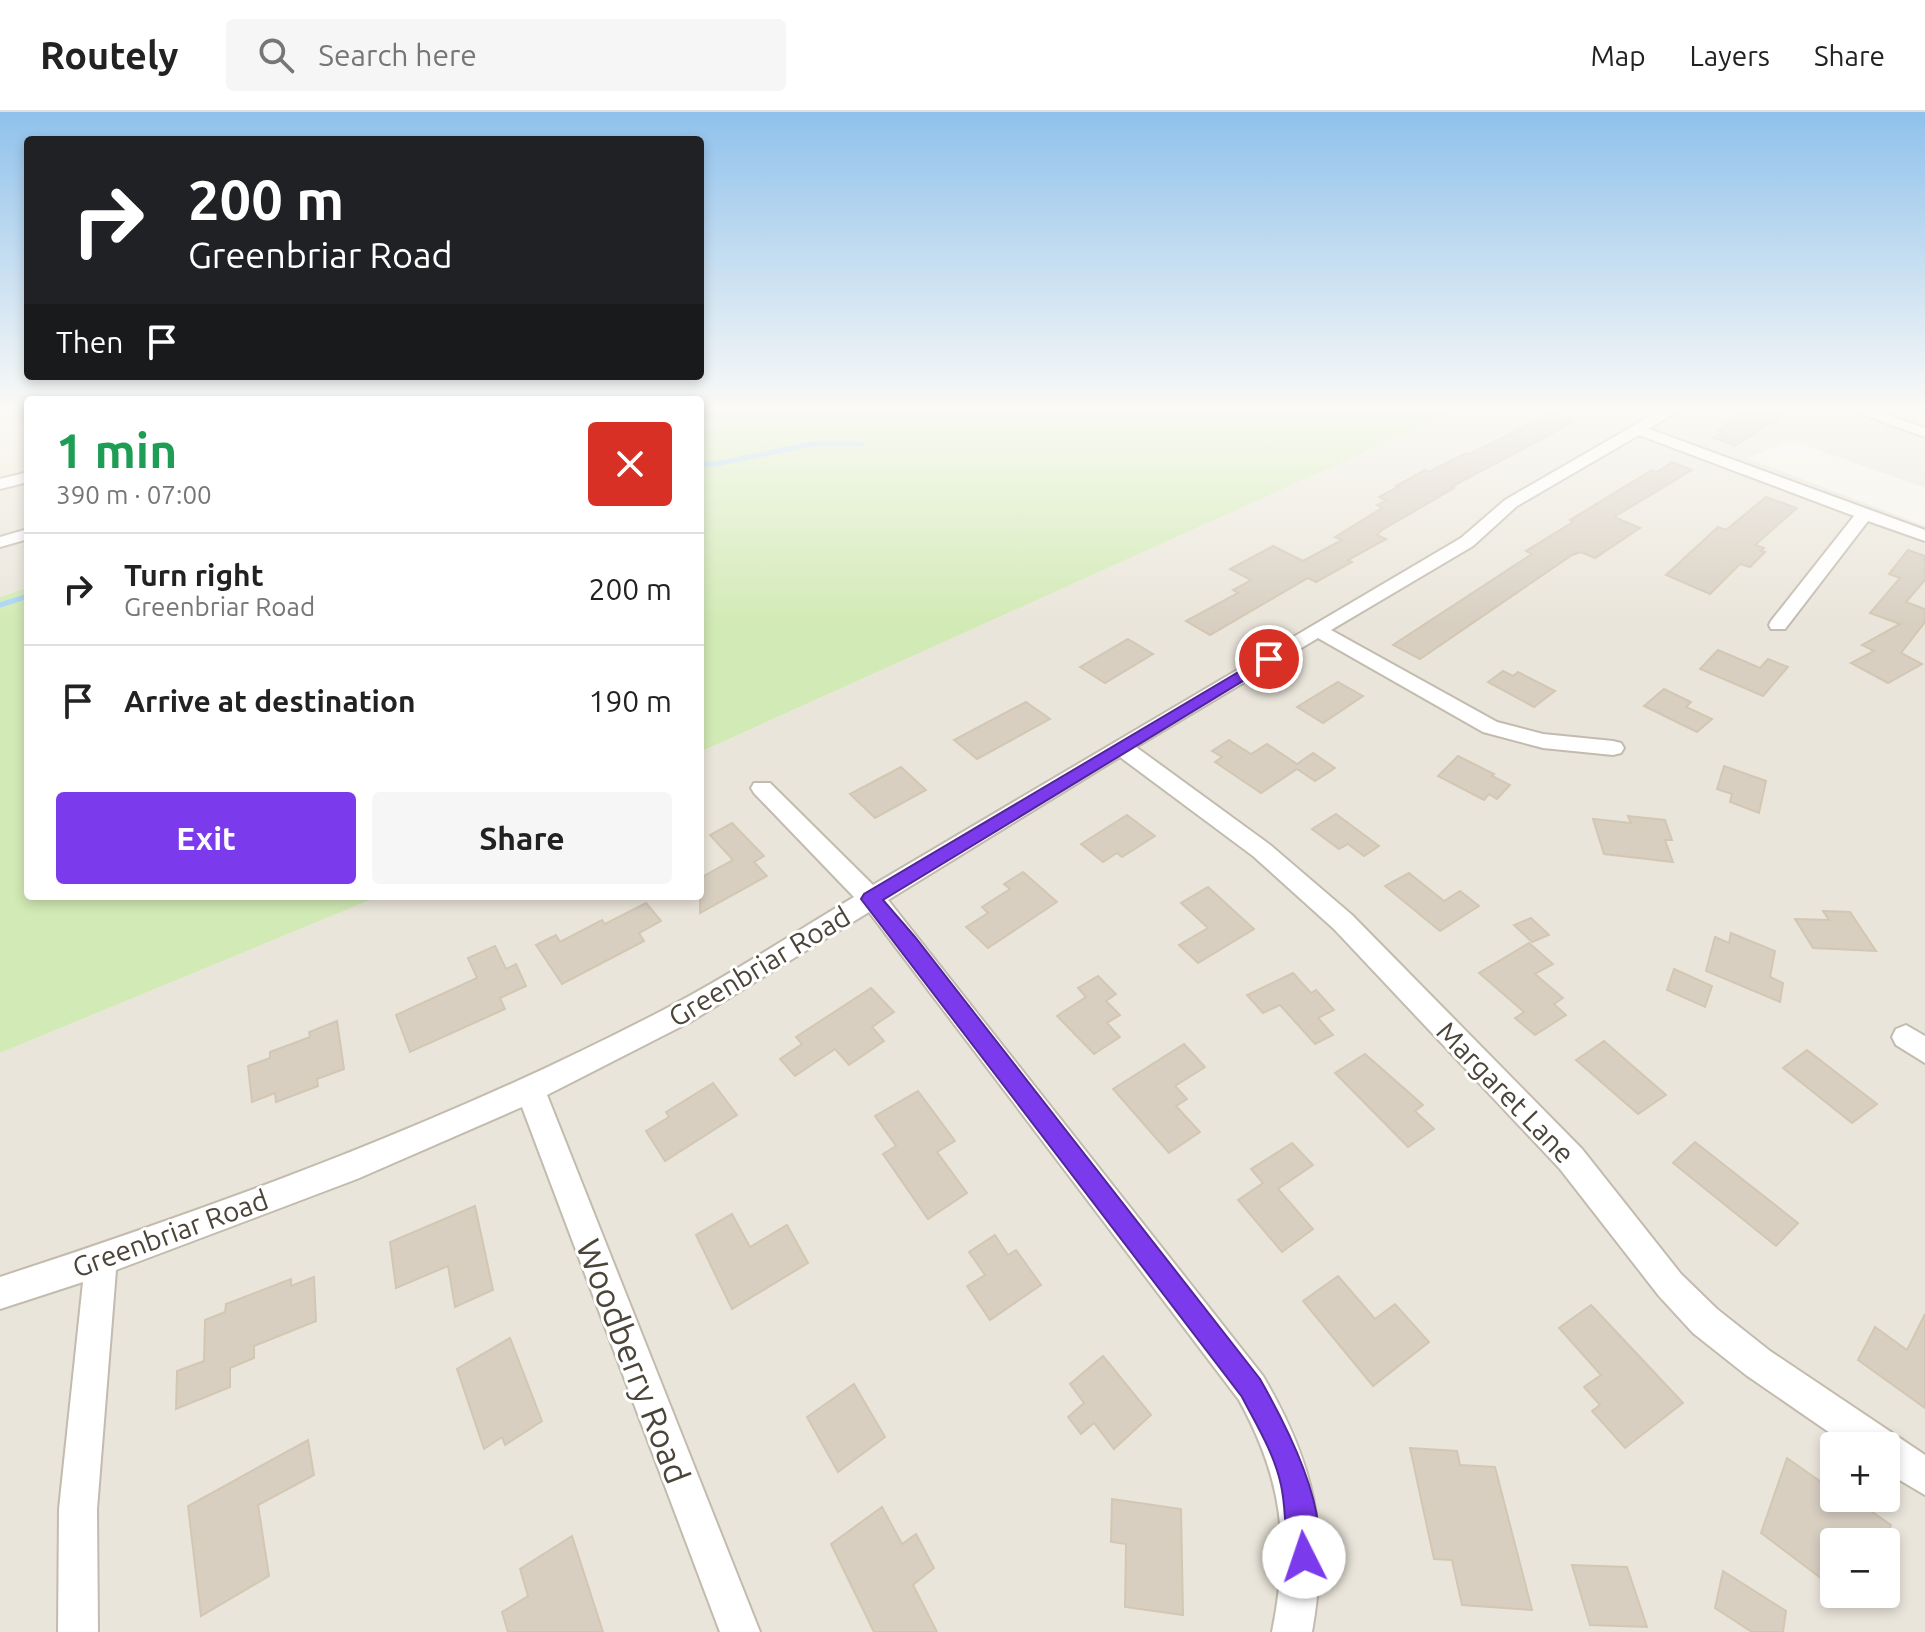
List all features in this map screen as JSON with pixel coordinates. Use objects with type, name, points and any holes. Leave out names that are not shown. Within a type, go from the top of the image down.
[{"type":"street","name":"Greenbriar Road","points":[[0,1293],[211,1221],[452,1124],[680,1014],[1467,542],[1511,503],[1548,482]]},
{"type":"street","points":[[1778,482],[1925,536]]},
{"type":"street","points":[[1778,625],[1864,514]]},
{"type":"street","points":[[0,542],[24,535]]},
{"type":"street","points":[[1317,630],[1490,727],[1543,741],[1613,748]]},
{"type":"street","name":"Margaret Lane","points":[[1121,747],[1261,850],[1343,922],[1571,1159],[1670,1285],[1705,1321],[1758,1363],[1859,1432]]},
{"type":"street","points":[[762,788],[889,917],[1251,1388],[1269,1417],[1291,1471],[1302,1519],[1304,1557],[1301,1594],[1292,1632]]},
{"type":"street","name":"Woodberry Road","points":[[530,1089],[740,1632]]},
{"type":"street","points":[[78,1632],[78,1509],[101,1260]]},
{"type":"street","points":[[1900,1460],[1925,1477]]},
{"type":"shaded area","points":[[0,482],[24,482],[24,588],[0,597]]},
{"type":"shaded area","points":[[1299,482],[1810,482],[1925,526],[1925,1632],[0,1632],[0,1053],[370,900],[704,900],[704,750]]},
{"type":"shaded area","points":[[1908,482],[1925,482],[1925,488]]},
{"type":"green space","points":[[704,482],[1299,482],[704,750]]},
{"type":"green space","points":[[24,588],[24,900],[370,900],[0,1053],[0,597]]},
{"type":"building","points":[[1403,482],[1461,482],[1382,530],[1377,535],[1386,539],[1316,582],[1308,578],[1210,635],[1186,621],[1238,593],[1233,590],[1251,580],[1230,569],[1273,546],[1303,561],[1342,540],[1335,537],[1382,508],[1377,505],[1386,501],[1379,497]]},
{"type":"building","points":[[1632,482],[1672,482],[1614,517],[1640,528],[1595,558],[1581,552],[1572,555],[1420,659],[1393,645],[1532,554],[1526,551],[1573,522],[1570,520]]},
{"type":"building","points":[[1766,497],[1797,508],[1755,545],[1764,548],[1761,551],[1765,552],[1750,567],[1740,564],[1710,594],[1666,575],[1718,527],[1726,530]]},
{"type":"building","points":[[1908,550],[1925,556],[1925,580],[1906,602],[1925,609],[1925,622],[1901,653],[1922,664],[1888,683],[1851,663],[1874,651],[1862,645],[1900,624],[1870,613],[1900,578],[1889,574]]},
{"type":"building","points":[[1128,639],[1153,654],[1105,683],[1080,667]]},
{"type":"building","points":[[1718,650],[1760,668],[1768,659],[1788,667],[1763,696],[1700,669]]},
{"type":"building","points":[[1503,671],[1513,676],[1518,672],[1555,691],[1534,707],[1488,682]]},
{"type":"building","points":[[1338,682],[1363,696],[1323,723],[1297,707]]},
{"type":"building","points":[[1664,689],[1691,702],[1686,707],[1712,719],[1697,732],[1644,706]]},
{"type":"building","points":[[1026,702],[1050,719],[977,759],[954,740]]},
{"type":"building","points":[[1229,740],[1251,754],[1267,744],[1297,764],[1313,753],[1335,768],[1315,781],[1297,769],[1261,793],[1215,762],[1222,757],[1212,751]]},
{"type":"building","points":[[1458,756],[1510,785],[1497,799],[1489,794],[1484,800],[1438,776]]},
{"type":"building","points":[[1724,766],[1766,781],[1759,813],[1730,802],[1732,794],[1717,789]]},
{"type":"building","points":[[901,767],[926,790],[875,818],[850,794]]},
{"type":"building","points":[[1336,814],[1379,846],[1364,856],[1348,844],[1339,849],[1312,829]]},
{"type":"building","points":[[1127,815],[1155,836],[1122,857],[1117,853],[1103,862],[1081,844]]},
{"type":"building","points":[[1628,816],[1665,820],[1672,840],[1665,840],[1673,862],[1604,854],[1593,819],[1631,823]]},
{"type":"building","points":[[732,823],[764,856],[754,862],[767,876],[700,913],[700,900],[704,900],[704,876],[733,860],[710,835]]},
{"type":"building","points":[[1023,872],[1057,902],[988,948],[966,927],[988,913],[982,907],[1010,889],[1004,884]]},
{"type":"building","points":[[1409,873],[1444,901],[1460,891],[1479,906],[1440,931],[1385,886]]},
{"type":"building","points":[[1208,887],[1254,929],[1198,963],[1179,945],[1208,928],[1181,903]]},
{"type":"building","points":[[646,903],[661,921],[639,933],[644,941],[562,984],[536,945],[556,935],[560,942],[602,920],[605,924]]},
{"type":"building","points":[[1823,911],[1850,912],[1876,951],[1813,948],[1795,919],[1829,920]]},
{"type":"building","points":[[1531,918],[1549,935],[1532,942],[1514,925]]},
{"type":"building","points":[[1731,933],[1775,951],[1770,977],[1783,983],[1780,1002],[1706,971],[1715,937],[1729,943]]},
{"type":"building","points":[[1529,943],[1553,964],[1535,974],[1563,998],[1554,1004],[1566,1015],[1535,1035],[1515,1018],[1524,1012],[1479,973]]},
{"type":"building","points":[[495,946],[506,969],[516,964],[526,986],[500,998],[505,1009],[410,1052],[396,1015],[477,978],[468,958]]},
{"type":"building","points":[[1674,969],[1712,986],[1705,1007],[1667,990]]},
{"type":"building","points":[[1293,973],[1311,993],[1316,990],[1334,1010],[1318,1018],[1333,1035],[1315,1044],[1280,1005],[1263,1013],[1247,995]]},
{"type":"building","points":[[1098,976],[1116,994],[1106,1001],[1120,1015],[1107,1023],[1120,1037],[1094,1054],[1057,1016],[1086,997],[1078,988]]},
{"type":"building","points":[[871,988],[894,1012],[872,1027],[884,1041],[849,1065],[835,1049],[795,1076],[780,1059],[802,1044],[796,1037]]},
{"type":"building","points":[[337,1021],[344,1069],[317,1079],[318,1086],[276,1102],[275,1093],[252,1102],[248,1066],[270,1058],[270,1052],[310,1037],[309,1032]]},
{"type":"building","points":[[1604,1041],[1666,1095],[1638,1114],[1576,1060]]},
{"type":"building","points":[[1184,1044],[1205,1067],[1175,1086],[1187,1099],[1176,1106],[1200,1132],[1169,1153],[1113,1089]]},
{"type":"building","points":[[1807,1050],[1877,1104],[1852,1123],[1783,1068]]},
{"type":"building","points":[[1365,1054],[1423,1105],[1415,1111],[1434,1129],[1408,1147],[1335,1073]]},
{"type":"building","points":[[713,1083],[737,1115],[665,1161],[646,1131],[669,1117],[666,1112]]},
{"type":"building","points":[[918,1091],[955,1141],[937,1152],[967,1193],[928,1219],[883,1154],[896,1146],[875,1116]]},
{"type":"building","points":[[1695,1142],[1798,1223],[1776,1246],[1673,1163]]},
{"type":"building","points":[[1292,1143],[1313,1165],[1278,1189],[1313,1229],[1282,1252],[1238,1200],[1263,1183],[1251,1169]]},
{"type":"building","points":[[475,1206],[493,1290],[455,1307],[448,1266],[396,1288],[390,1242]]},
{"type":"building","points":[[732,1214],[750,1247],[787,1225],[808,1263],[732,1309],[696,1235]]},
{"type":"building","points":[[995,1235],[1008,1255],[1016,1250],[1041,1285],[990,1320],[967,1286],[985,1275],[969,1252]]},
{"type":"building","points":[[1338,1276],[1375,1319],[1395,1304],[1429,1342],[1373,1386],[1303,1301]]},
{"type":"building","points":[[314,1277],[316,1321],[254,1346],[254,1358],[230,1368],[230,1387],[176,1409],[177,1371],[204,1361],[205,1320],[225,1312],[226,1304],[291,1279],[291,1286]]},
{"type":"building","points":[[1591,1305],[1683,1403],[1625,1448],[1592,1411],[1600,1405],[1584,1387],[1601,1375],[1559,1328]]},
{"type":"building","points":[[1925,1314],[1925,1408],[1858,1360],[1875,1327],[1907,1350]]},
{"type":"building","points":[[510,1338],[542,1421],[505,1445],[502,1437],[484,1449],[457,1369]]},
{"type":"building","points":[[1103,1356],[1151,1415],[1114,1449],[1094,1423],[1081,1434],[1068,1417],[1084,1403],[1070,1384]]},
{"type":"building","points":[[854,1384],[885,1437],[838,1472],[807,1417]]},
{"type":"building","points":[[308,1440],[314,1475],[258,1505],[269,1576],[201,1616],[188,1506]]},
{"type":"building","points":[[1410,1448],[1457,1451],[1460,1465],[1495,1467],[1532,1610],[1462,1605],[1452,1560],[1434,1559]]},
{"type":"building","points":[[1787,1458],[1820,1481],[1820,1512],[1872,1512],[1891,1525],[1890,1528],[1820,1528],[1820,1577],[1761,1533]]},
{"type":"building","points":[[1112,1499],[1181,1509],[1183,1615],[1125,1607],[1126,1544],[1111,1542]]},
{"type":"building","points":[[882,1507],[902,1544],[916,1534],[934,1568],[913,1585],[937,1632],[874,1632],[831,1544]]},
{"type":"building","points":[[572,1536],[603,1632],[508,1632],[502,1612],[528,1596],[520,1569]]},
{"type":"building","points":[[1572,1565],[1627,1567],[1647,1627],[1590,1625]]},
{"type":"building","points":[[1723,1571],[1786,1611],[1783,1632],[1752,1632],[1715,1608]]},
{"type":"waterway","points":[[0,605],[24,597]]},
{"type":"route","points":[[1269,659],[870,899],[889,917],[1251,1388],[1269,1417],[1294,1483],[1302,1519],[1304,1557]]}]
